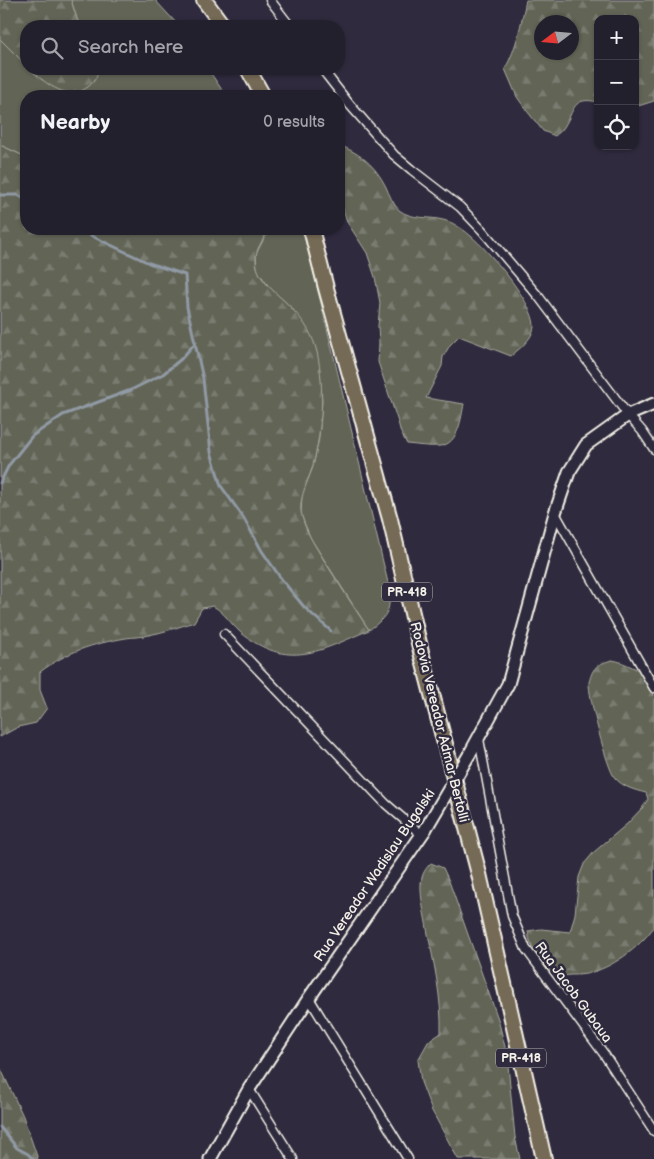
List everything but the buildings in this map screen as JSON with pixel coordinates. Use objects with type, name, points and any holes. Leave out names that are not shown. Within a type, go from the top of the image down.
[{"type":"highway","points":[[204,0],[219,20]]},
{"type":"highway","points":[[251,75],[260,90]]},
{"type":"highway","name":"Rodovia Vereador Admar Bertolli","points":[[313,235],[390,519],[422,656],[479,874],[544,1159]]},
{"type":"main road","name":"Rua Vereador Wadislau Bugalski","points":[[210,1159],[248,1089],[424,832],[470,755],[508,684],[555,513],[569,472],[586,444],[628,415],[654,404]]},
{"type":"street","points":[[270,0],[285,20]]},
{"type":"street","points":[[327,75],[338,90]]},
{"type":"street","points":[[345,99],[394,155],[460,207],[482,230],[539,297],[654,449]]},
{"type":"street","points":[[555,513],[654,688]]},
{"type":"street","points":[[224,634],[386,804],[424,832]]},
{"type":"street","name":"Rua Jacob Gubaua","points":[[479,739],[512,916],[526,949],[604,1054],[654,1130]]},
{"type":"street","points":[[309,998],[408,1159]]},
{"type":"street","points":[[248,1089],[293,1159]]},
{"type":"green space","points":[[0,0],[71,0],[77,20],[20,20],[20,59],[0,39]]},
{"type":"green space","points":[[71,0],[155,0],[173,20],[77,20]]},
{"type":"green space","points":[[526,0],[654,0],[654,101],[639,106],[639,15],[594,15],[594,102],[583,101],[575,106],[568,121],[555,136],[543,131],[517,97],[505,69],[516,44]]},
{"type":"green space","points":[[0,39],[20,59],[20,75],[37,75],[42,80],[73,75],[212,75],[222,90],[20,90],[20,154],[0,145]]},
{"type":"green space","points":[[37,75],[96,75],[91,84],[82,90],[58,90]]},
{"type":"green space","points":[[0,145],[20,154],[20,235],[265,235],[256,256],[256,265],[259,273],[268,286],[305,324],[317,352],[321,380],[319,438],[313,465],[302,497],[301,510],[303,521],[316,547],[369,630],[319,650],[304,654],[289,654],[274,651],[257,644],[240,632],[213,606],[202,608],[194,622],[155,634],[114,640],[91,646],[50,665],[40,672],[40,690],[47,708],[36,723],[18,727],[0,737]]},
{"type":"green space","points":[[345,148],[361,156],[372,166],[382,179],[399,210],[409,215],[450,222],[466,232],[504,271],[526,302],[532,316],[533,332],[525,343],[511,356],[459,336],[450,345],[443,357],[442,366],[426,398],[464,404],[458,430],[451,441],[446,444],[432,446],[407,444],[401,433],[378,362],[380,303],[375,277],[367,253],[347,222],[345,215]]},
{"type":"green space","points":[[266,235],[304,235],[389,587],[389,607],[387,612],[369,630],[311,539],[301,515],[302,494],[313,467],[319,438],[322,401],[319,368],[293,309],[270,288],[257,270],[256,254]]},
{"type":"green space","points":[[612,660],[654,675],[654,927],[640,943],[615,962],[586,974],[559,976],[550,972],[544,964],[529,939],[528,931],[541,929],[570,932],[575,914],[579,877],[584,864],[594,852],[627,824],[648,799],[646,793],[625,786],[615,778],[607,761],[599,732],[589,682],[592,672],[597,667]]},
{"type":"green space","points":[[431,863],[443,868],[449,881],[498,1019],[507,1055],[515,1137],[520,1159],[458,1159],[432,1111],[421,1082],[418,1060],[428,1042],[441,1033],[439,994],[421,889],[423,874]]},
{"type":"green space","points":[[0,1067],[23,1116],[38,1159],[0,1159]]},
{"type":"waterway","points":[[0,195],[20,196]]},
{"type":"waterway","points":[[90,235],[149,263],[185,275],[187,307],[203,379],[211,452],[221,486],[243,517],[262,551],[282,580],[305,608],[331,631]]},
{"type":"waterway","points":[[0,483],[9,465],[32,436],[63,415],[131,390],[163,374],[181,359],[196,342]]},
{"type":"waterway","points":[[0,1127],[17,1148],[33,1159]]}]
